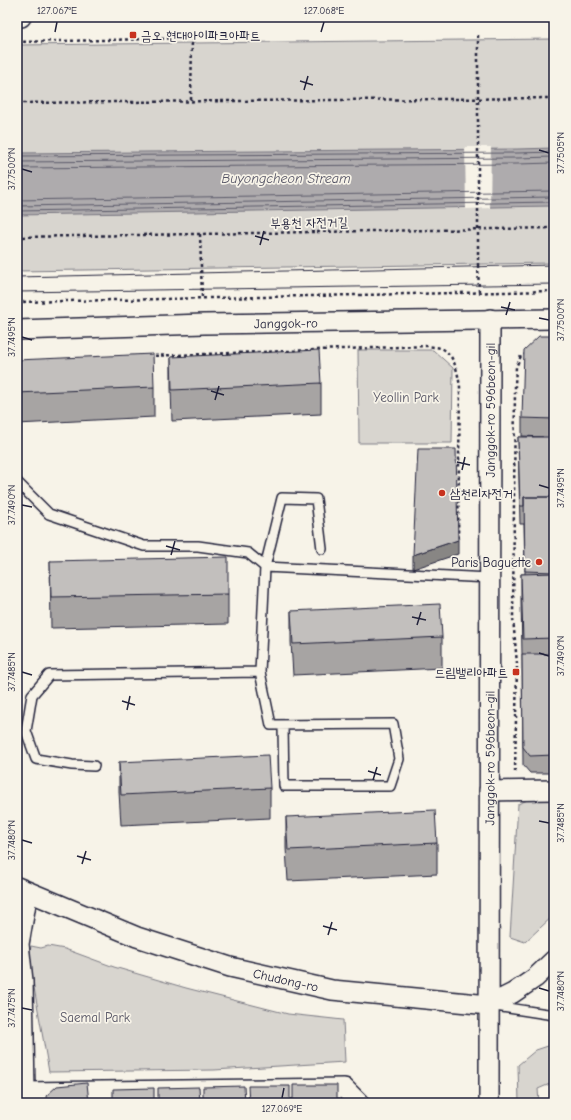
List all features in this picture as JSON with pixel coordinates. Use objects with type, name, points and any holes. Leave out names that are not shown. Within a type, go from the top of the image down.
[{"type":"street","name":"Janggok-ro","points":[[17,330],[212,324],[554,318]]},
{"type":"street","name":"Janggok-ro 596beon-gil","points":[[489,1103],[490,319]]},
{"type":"street","points":[[489,791],[554,790]]},
{"type":"street","points":[[23,890],[19,944],[24,981],[25,1097],[101,1097],[344,1088],[359,1103]]},
{"type":"street","name":"Chudong-ro","points":[[23,890],[137,937],[230,967],[332,990],[489,1005]]},
{"type":"street","points":[[489,1005],[513,993],[534,978],[554,960]]},
{"type":"lane","points":[[17,482],[49,514],[144,546],[198,546],[248,553],[266,567],[490,578]]},
{"type":"lane","points":[[283,726],[284,786],[390,786],[399,759],[393,724],[271,726],[260,672],[266,567],[282,498],[316,499],[322,549]]},
{"type":"lane","points":[[94,766],[72,765],[36,759],[26,731],[32,695],[49,675],[260,672]]},
{"type":"lane","points":[[489,1005],[554,1015]]},
{"type":"path","points":[[478,35],[479,292]]},
{"type":"path","points":[[17,42],[192,38],[192,101]]},
{"type":"path","points":[[17,103],[554,98]]},
{"type":"path","points":[[133,101],[133,106]]},
{"type":"path","name":"부용천 자전거길","points":[[17,237],[554,228]]},
{"type":"path","points":[[200,234],[202,298]]},
{"type":"path","points":[[17,302],[554,291]]},
{"type":"path","points":[[143,356],[427,346],[442,349],[447,352],[453,360],[458,374],[460,387],[458,546]]},
{"type":"path","points":[[516,772],[517,664],[513,618],[515,385],[516,367],[521,356],[528,354]]},
{"type":"green space","points":[[554,39],[554,263],[17,271],[17,45]]},
{"type":"green space","name":"Yeollin Park","points":[[358,350],[433,350],[453,368],[452,443],[359,443]]},
{"type":"green space","points":[[530,799],[554,800],[554,915],[525,942],[510,937],[518,804]]},
{"type":"green space","name":"Saemal Park","points":[[31,946],[41,948],[48,946],[65,949],[114,967],[186,988],[288,1014],[343,1020],[345,1062],[214,1070],[49,1072],[29,959]]},
{"type":"green space","points":[[554,1044],[554,1083],[538,1089],[539,1103],[519,1103],[518,1065],[536,1050]]},
{"type":"water","name":"Buyongcheon Stream","points":[[554,148],[554,206],[17,215],[17,153]]},
{"type":"pier","points":[[465,147],[491,147],[490,208],[466,209]]},
{"type":"building","points":[[539,336],[554,336],[554,419],[522,418],[524,350]]},
{"type":"building","points":[[319,350],[321,383],[172,390],[171,357]]},
{"type":"building","points":[[153,354],[154,387],[17,393],[17,360]]},
{"type":"building","points":[[518,437],[554,437],[554,497],[524,497],[524,506],[520,506]]},
{"type":"building","points":[[418,449],[456,449],[458,540],[413,555]]},
{"type":"building","name":"Paris Baguette","points":[[524,497],[554,497],[554,572],[525,571]]},
{"type":"building","points":[[228,557],[228,594],[51,597],[50,561]]},
{"type":"building","points":[[554,573],[554,638],[523,639],[521,574]]},
{"type":"building","points":[[440,604],[442,637],[293,644],[291,611]]},
{"type":"building","points":[[522,654],[554,654],[554,755],[530,756],[523,747]]},
{"type":"building","points":[[268,755],[270,788],[121,795],[119,762]]},
{"type":"building","points":[[435,810],[437,843],[288,850],[286,817]]},
{"type":"building","points":[[87,1083],[89,1103],[47,1103],[46,1096],[57,1086]]},
{"type":"building","points":[[293,1085],[337,1085],[337,1103],[293,1103]]},
{"type":"building","points":[[244,1086],[245,1103],[203,1103],[203,1087]]},
{"type":"building","points":[[248,1086],[290,1086],[290,1103],[249,1103]]},
{"type":"building","points":[[199,1087],[200,1103],[158,1103],[158,1088]]},
{"type":"building","points":[[154,1088],[154,1103],[113,1103],[113,1089]]},
{"type":"tram line","points":[[17,277],[554,265]]},
{"type":"tram line","points":[[17,292],[554,284]]},
{"type":"place","name":"금오 현대아이파크아파트","points":[[133,35]]},
{"type":"place","name":"삼천리자전거","points":[[442,493]]},
{"type":"place","name":"Paris Baguette","points":[[539,562]]},
{"type":"place","name":"드림밸리아파트","points":[[516,672]]}]
